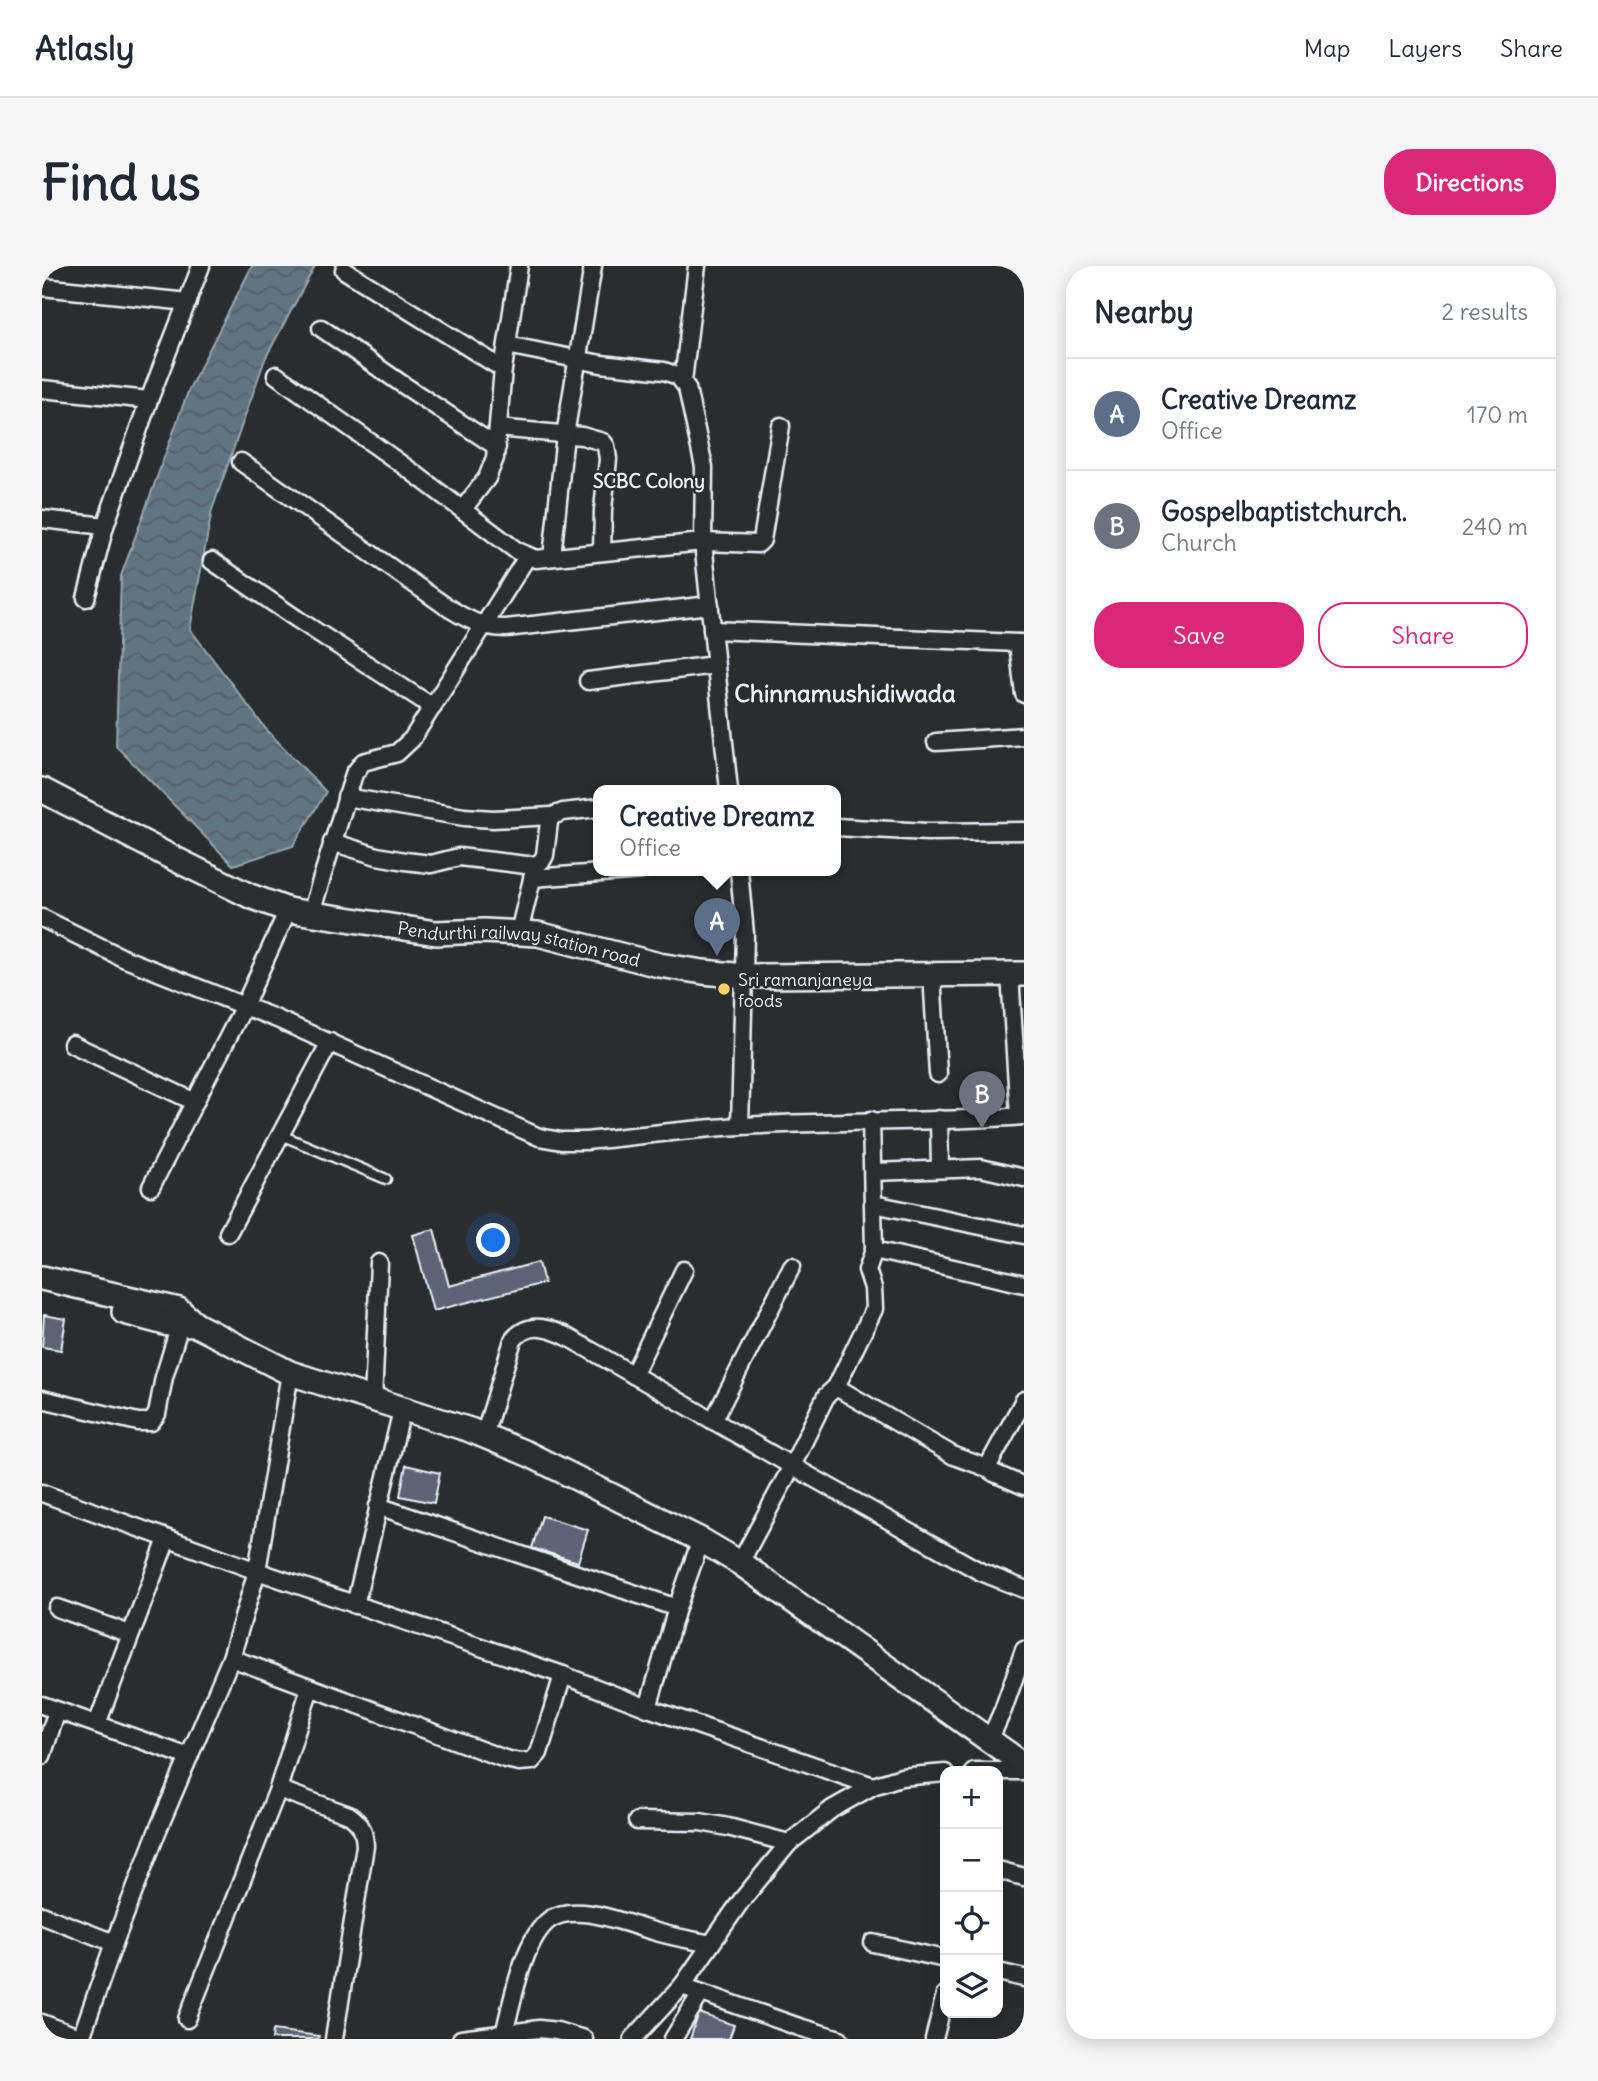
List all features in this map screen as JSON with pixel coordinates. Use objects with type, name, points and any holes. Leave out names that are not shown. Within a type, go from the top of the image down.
[{"type":"street","points":[[86,598],[105,526],[149,400],[201,266]]},
{"type":"street","points":[[463,509],[487,478],[495,458],[503,369],[519,266]]},
{"type":"street","points":[[552,558],[565,435],[593,266]]},
{"type":"street","points":[[683,381],[696,266]]},
{"type":"street","points":[[344,270],[503,369]]},
{"type":"street","points":[[42,287],[188,302]]},
{"type":"street","points":[[321,328],[497,447]]},
{"type":"street","points":[[507,345],[621,367],[664,371],[678,376],[687,388],[704,467],[703,542],[728,785]]},
{"type":"street","points":[[276,374],[463,509],[511,547],[536,559],[703,542],[755,545],[762,540],[781,426]]},
{"type":"street","points":[[42,389],[149,400]]},
{"type":"street","points":[[498,428],[603,442],[608,452],[602,551]]},
{"type":"street","points":[[241,463],[444,606],[474,623],[506,628],[537,626],[710,606]]},
{"type":"street","points":[[42,519],[105,526]]},
{"type":"street","points":[[151,1187],[244,1006],[300,912],[332,842],[358,767],[363,762],[397,752],[404,747],[433,707],[527,557]]},
{"type":"street","points":[[212,561],[433,707]]},
{"type":"street","points":[[712,630],[1021,643],[1024,694]]},
{"type":"street","points":[[588,681],[715,665]]},
{"type":"street","points":[[936,742],[1024,736]]},
{"type":"street","name":"Pendurthi railway station road","points":[[42,790],[250,896],[300,912],[436,933],[519,932],[559,939],[659,965],[745,976],[1017,974]]},
{"type":"street","points":[[346,797],[464,817],[494,819],[552,816],[593,809]]},
{"type":"street","points":[[519,932],[534,872],[545,855],[552,816]]},
{"type":"street","points":[[841,827],[927,832],[1024,831]]},
{"type":"street","points":[[332,842],[377,856],[431,864],[459,857],[534,872],[593,871]]},
{"type":"street","points":[[740,876],[745,976],[740,1126]]},
{"type":"street","points":[[42,918],[123,958],[330,1042],[539,1137],[561,1141],[740,1126],[1021,1116],[1017,974]]},
{"type":"street","points":[[932,974],[938,1074]]},
{"type":"street","points":[[228,1234],[330,1042]]},
{"type":"street","points":[[72,1044],[195,1102]]},
{"type":"street","points":[[939,1119],[940,1169]]},
{"type":"street","points":[[740,1563],[826,1395],[836,1387],[874,1309],[873,1288],[867,1269],[874,1250],[871,1120]]},
{"type":"street","points":[[873,1172],[981,1168],[1024,1178]]},
{"type":"street","points":[[874,1204],[1024,1235]]},
{"type":"street","points":[[874,1250],[1024,1283]]},
{"type":"street","points":[[373,1401],[379,1263]]},
{"type":"street","points":[[713,1421],[792,1266]]},
{"type":"street","points":[[633,1375],[684,1270]]},
{"type":"street","points":[[42,1278],[179,1310],[188,1325]]},
{"type":"street","points":[[42,1293],[168,1324],[188,1325],[290,1373],[484,1436],[528,1454],[701,1540],[740,1563],[1024,1765]]},
{"type":"street","points":[[42,1399],[138,1422],[147,1423],[153,1420],[157,1414],[164,1377],[188,1325]]},
{"type":"street","points":[[484,1436],[513,1340],[520,1332],[538,1328],[552,1330],[981,1572],[1024,1589]]},
{"type":"street","points":[[42,2023],[81,2038],[157,1832],[231,1658],[257,1571],[290,1373]]},
{"type":"street","points":[[836,1387],[954,1456],[1024,1486]]},
{"type":"street","points":[[987,1468],[1024,1400]]},
{"type":"street","points":[[355,1605],[402,1409]]},
{"type":"street","points":[[42,1493],[873,1786]]},
{"type":"street","points":[[378,1506],[677,1608]]},
{"type":"street","points":[[97,1724],[167,1539]]},
{"type":"street","points":[[648,1708],[677,1608],[701,1540]]},
{"type":"street","points":[[57,1608],[130,1634]]},
{"type":"street","points":[[989,1741],[1024,1650]]},
{"type":"street","points":[[231,1658],[519,1762],[532,1761],[539,1754],[563,1675]]},
{"type":"street","points":[[187,2019],[278,1789],[310,1688]]},
{"type":"street","points":[[42,1756],[49,1708],[189,1757]]},
{"type":"street","points":[[1003,1771],[1024,1771]]},
{"type":"street","points":[[633,2039],[682,1986],[741,1902],[789,1843],[832,1809],[873,1786],[901,1777],[940,1773]]},
{"type":"street","points":[[278,1789],[349,1815],[358,1821],[364,1831],[365,1846],[334,2039]]},
{"type":"street","points":[[638,1821],[700,1822],[789,1843]]},
{"type":"street","points":[[1003,1871],[1024,1877]]},
{"type":"street","points":[[505,2034],[522,1966],[541,1928],[551,1919],[563,1914],[584,1913],[711,1944]]},
{"type":"street","points":[[42,1915],[114,1943]]},
{"type":"street","points":[[873,1943],[940,1958]]},
{"type":"street","points":[[1003,1973],[1024,1978]]},
{"type":"street","points":[[682,1986],[799,2028],[840,2039]]},
{"type":"street","points":[[673,2039],[701,1993]]},
{"type":"street","points":[[934,2039],[940,2015]]},
{"type":"street","points":[[461,2039],[539,2029],[584,2039]]},
{"type":"lane","points":[[281,1135],[386,1179]]},
{"type":"water","points":[[252,266],[315,266],[265,359],[212,510],[190,629],[265,728],[326,792],[293,846],[233,865],[116,746],[121,576],[189,389]]},
{"type":"building","points":[[434,1229],[449,1286],[539,1262],[544,1283],[433,1311],[413,1235]]},
{"type":"building","points":[[44,1315],[66,1319],[61,1350],[42,1347]]},
{"type":"building","points":[[406,1465],[440,1473],[434,1503],[400,1496]]},
{"type":"building","points":[[542,1516],[588,1530],[578,1562],[532,1548]]},
{"type":"building","points":[[699,2013],[734,2025],[729,2039],[690,2039]]},
{"type":"building","points":[[273,2030],[319,2036],[318,2039],[272,2039]]},
{"type":"place","name":"Creative Dreamz","points":[[717,956]]},
{"type":"place","name":"Sri ramanjaneya foods","points":[[724,989]]},
{"type":"place","name":"Gospelbaptistchurch.","points":[[982,1129]]},
{"type":"district","name":"SCBC Colony","points":[[649,481]]},
{"type":"district","name":"Chinnamushidiwada","points":[[845,693]]}]
